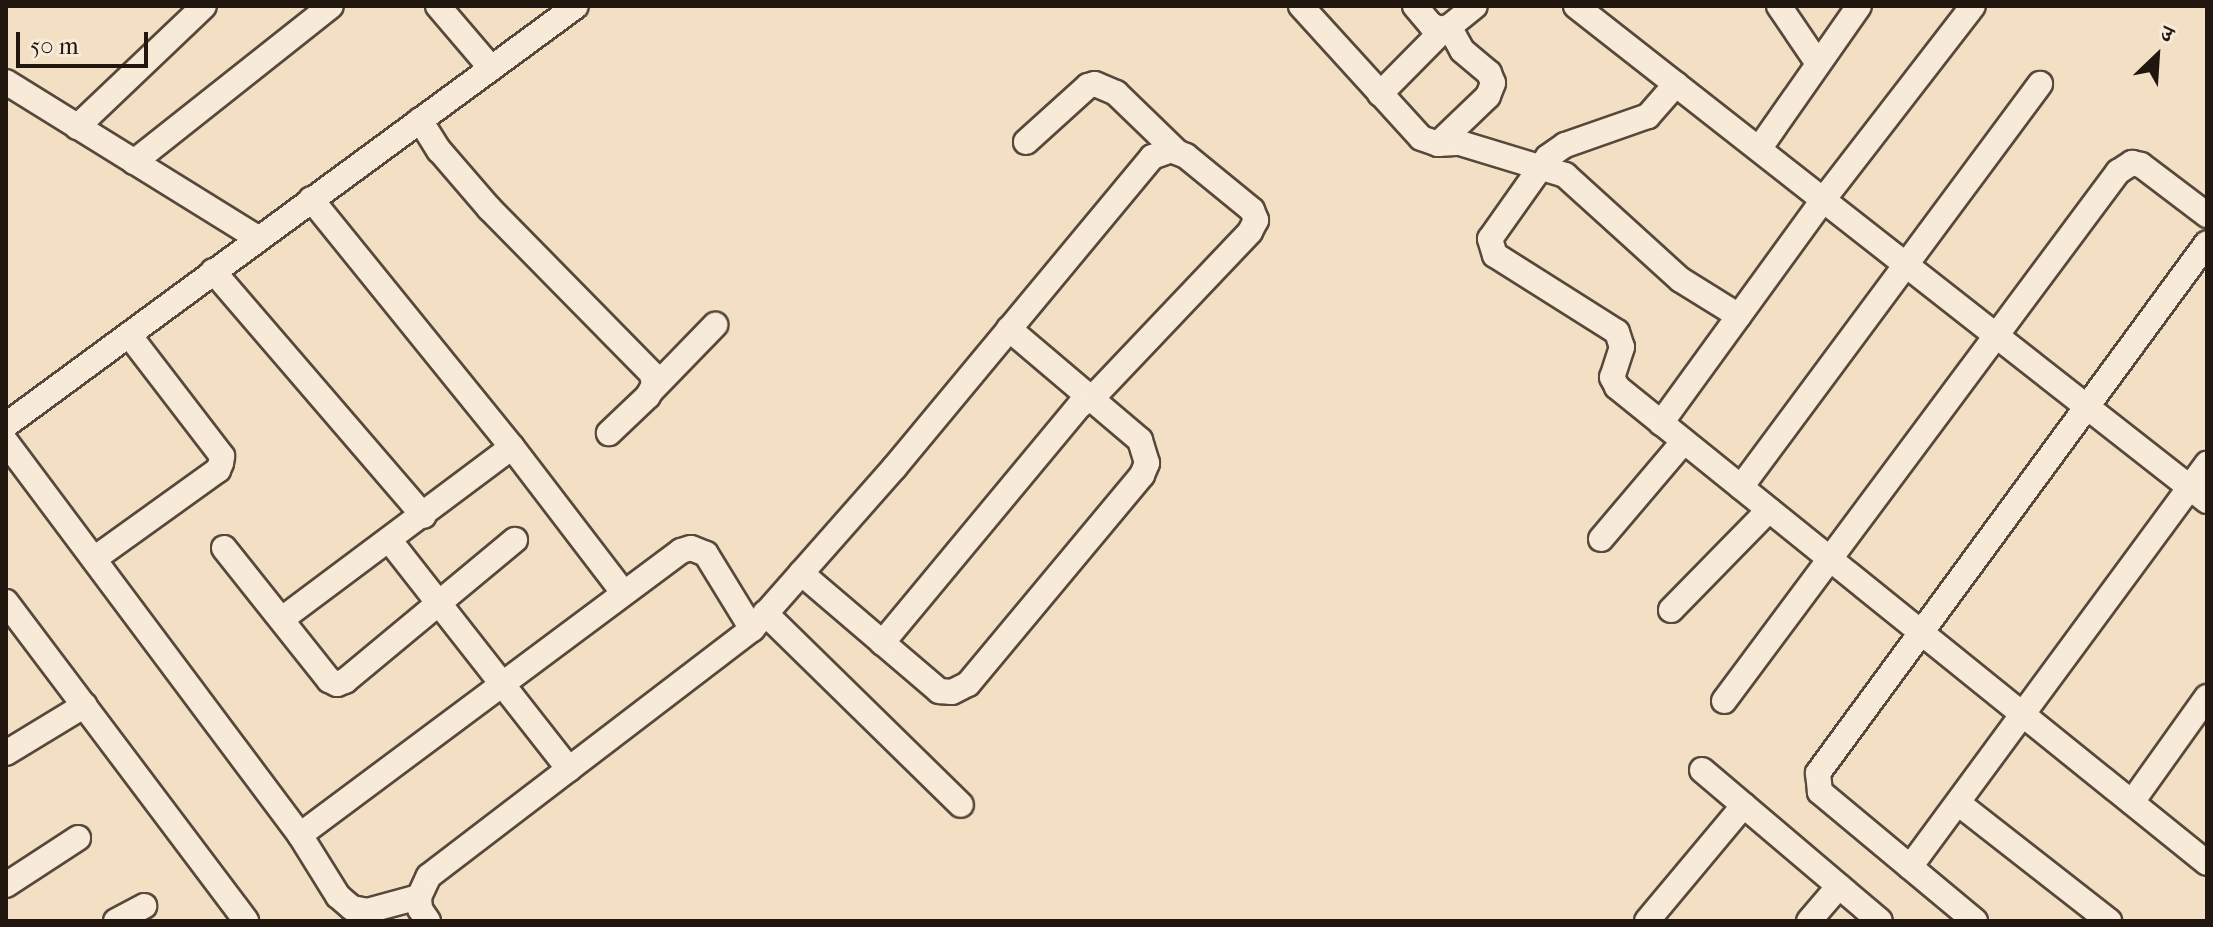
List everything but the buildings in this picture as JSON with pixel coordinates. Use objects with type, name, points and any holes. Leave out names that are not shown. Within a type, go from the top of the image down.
[{"type":"street","points":[[77,127],[204,6]]},
{"type":"street","points":[[134,162],[331,6]]},
{"type":"street","points":[[438,6],[491,68]]},
{"type":"street","points":[[6,425],[576,6]]},
{"type":"street","points":[[1301,6],[1421,138],[1438,144],[1460,143],[1574,181],[1681,280],[1739,316]]},
{"type":"street","points":[[1415,6],[1431,25],[1447,28],[1462,50],[1489,73],[1493,83],[1488,96],[1438,144]]},
{"type":"street","points":[[1380,94],[1447,28],[1475,6]]},
{"type":"street","points":[[1576,6],[2198,494]]},
{"type":"street","points":[[1779,6],[1817,62]]},
{"type":"street","points":[[1759,149],[1859,6]]},
{"type":"street","points":[[1661,423],[1823,200],[1973,6]]},
{"type":"street","points":[[6,82],[258,238]]},
{"type":"street","points":[[882,643],[1079,406],[1254,226],[1255,214],[1252,210],[1177,152],[1116,93],[1095,84],[1088,86],[1026,142]]},
{"type":"street","points":[[1676,84],[1655,112],[1565,145],[1539,167],[1528,189],[1490,239],[1491,250],[1499,260],[1617,332],[1622,347],[1613,381],[1661,423],[2207,863]]},
{"type":"street","points":[[1741,487],[1908,266],[2040,84]]},
{"type":"street","points":[[420,120],[439,150],[489,208],[647,366],[655,379],[652,390]]},
{"type":"street","points":[[428,921],[420,909],[419,897],[429,876],[759,621],[1152,157],[1164,150],[1177,152]]},
{"type":"street","points":[[1724,701],[2125,166],[2141,165],[2207,215]]},
{"type":"street","points":[[311,199],[512,447],[623,592]]},
{"type":"street","points":[[1975,921],[1820,792],[1816,780],[2207,243]]},
{"type":"street","points":[[213,271],[424,516]]},
{"type":"street","points":[[609,433],[715,325]]},
{"type":"street","points":[[801,573],[939,691],[952,692],[968,684],[1142,475],[1147,463],[1140,440],[1092,396],[1009,329]]},
{"type":"street","points":[[94,559],[218,470],[221,463],[222,456],[130,336]]},
{"type":"street","points":[[1601,539],[1684,441]]},
{"type":"street","points":[[6,442],[300,835],[338,896],[352,908],[367,911],[419,897]]},
{"type":"street","points":[[282,619],[424,516],[512,447]]},
{"type":"street","points":[[1910,867],[2024,715],[2198,494],[2207,464]]},
{"type":"street","points":[[1671,610],[1769,510]]},
{"type":"street","points":[[224,548],[329,680],[337,684],[440,605],[515,540]]},
{"type":"street","points":[[390,541],[569,769]]},
{"type":"street","points":[[300,835],[623,592],[681,551],[700,549],[759,621],[961,805]]},
{"type":"street","points":[[6,602],[85,705],[236,918]]},
{"type":"street","points":[[2132,802],[2207,697]]},
{"type":"street","points":[[6,753],[85,705]]},
{"type":"street","points":[[1702,770],[1880,921]]},
{"type":"street","points":[[1958,803],[2109,921]]},
{"type":"street","points":[[1647,921],[1744,805]]},
{"type":"street","points":[[6,885],[78,838]]},
{"type":"street","points":[[1809,921],[1839,886]]},
{"type":"street","points":[[116,921],[144,906]]}]
